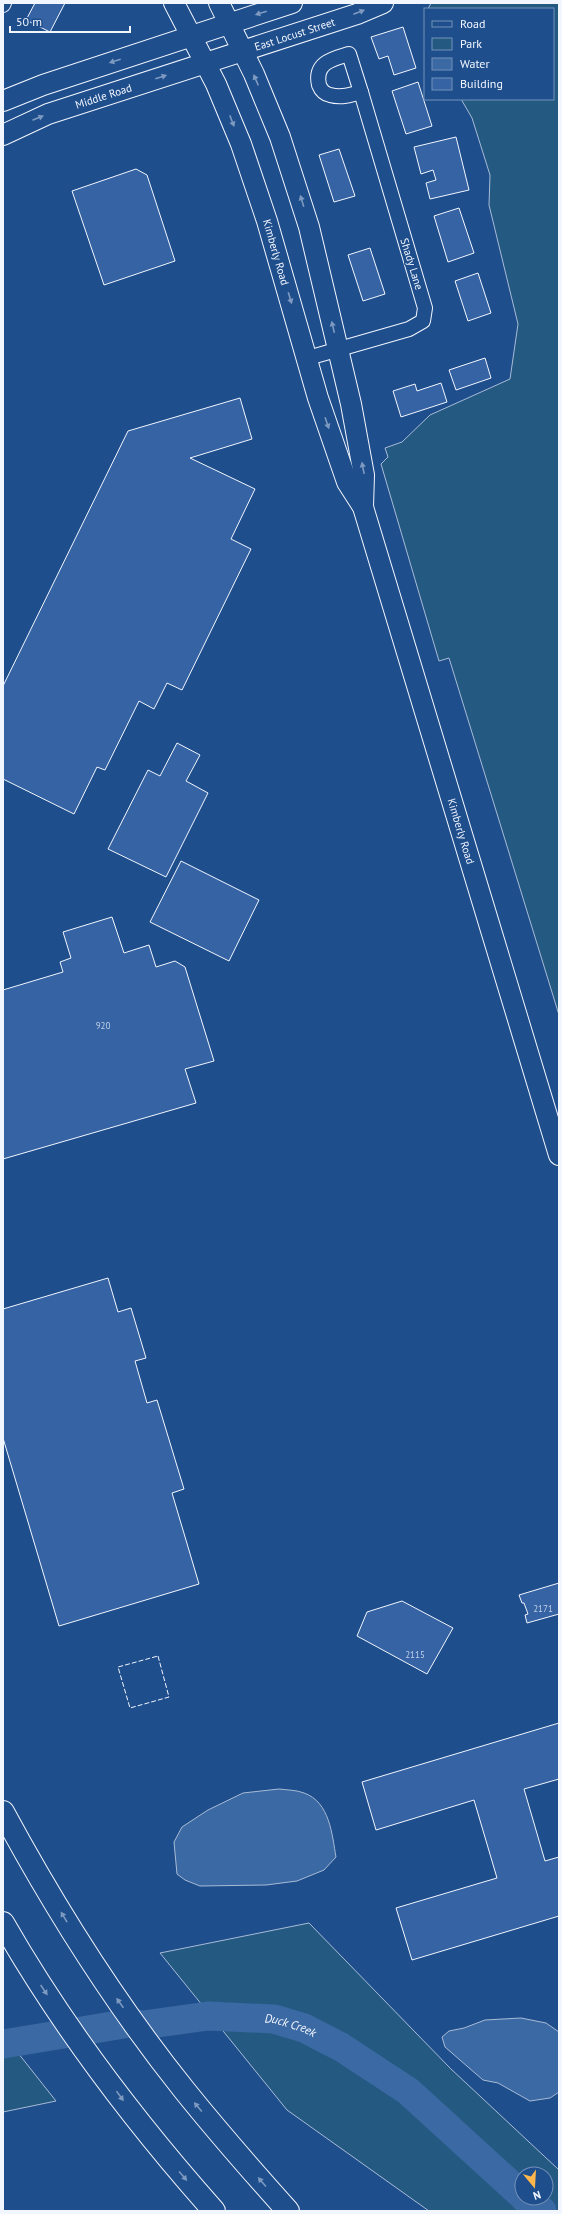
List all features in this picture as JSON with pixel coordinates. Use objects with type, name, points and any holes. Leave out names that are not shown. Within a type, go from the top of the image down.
[{"type":"highway","points":[[3,1812],[24,1851],[84,1950],[152,2049],[223,2137],[288,2211]]},
{"type":"highway","points":[[3,1923],[23,1958],[68,2025],[157,2147],[214,2211]]},
{"type":"main road","name":"Kimberly Road","points":[[174,3],[228,112],[254,181],[308,358],[318,398],[347,482],[363,507],[559,1155]]},
{"type":"main road","name":"Kimberly Road","points":[[219,3],[243,51],[280,137],[294,178],[320,269],[338,350],[364,475],[363,507]]},
{"type":"main road","points":[[3,101],[43,85],[292,3]]},
{"type":"main road","name":"East Locust Street","points":[[205,63],[357,14],[383,3]]},
{"type":"main road","name":"Middle Road","points":[[3,135],[48,114],[205,63]]},
{"type":"street","name":"Shady Lane","points":[[308,358],[409,329],[422,321],[426,308],[361,92]]},
{"type":"green space","points":[[431,3],[559,3],[559,1015],[449,658],[439,661],[381,464],[388,457],[385,448],[402,442],[430,415],[510,379],[518,324],[489,205],[490,175],[472,118],[462,100],[554,100],[554,8],[428,8]]},
{"type":"green space","points":[[309,1923],[451,2069],[559,2170],[559,2211],[429,2211],[287,2110],[160,1953]]},
{"type":"green space","points":[[3,2034],[56,2101],[3,2112]]},
{"type":"water","points":[[279,1789],[304,1793],[313,1797],[324,1811],[331,1829],[336,1857],[324,1870],[297,1881],[266,1885],[200,1886],[185,1880],[177,1874],[174,1842],[182,1827],[208,1810],[243,1793]]},
{"type":"water","points":[[521,2018],[546,2023],[559,2032],[559,2092],[550,2098],[530,2101],[498,2083],[483,2080],[445,2047],[442,2037],[449,2031],[464,2028],[485,2020]]},
{"type":"building","points":[[35,3],[65,3],[50,32],[26,20]]},
{"type":"building","points":[[403,27],[416,68],[394,75],[388,56],[379,59],[371,37]]},
{"type":"building","points":[[418,82],[432,126],[406,134],[392,91]]},
{"type":"building","points":[[456,137],[469,190],[430,199],[426,183],[436,180],[433,170],[421,174],[414,147]]},
{"type":"building","points":[[339,149],[355,196],[334,202],[319,155]]},
{"type":"building","points":[[136,169],[147,175],[175,261],[104,285],[72,191]]},
{"type":"building","points":[[459,208],[474,253],[448,262],[434,216]]},
{"type":"building","points":[[370,248],[385,294],[363,301],[348,255]]},
{"type":"building","points":[[478,273],[491,313],[468,321],[455,281]]},
{"type":"building","points":[[485,358],[491,378],[456,390],[449,370]]},
{"type":"building","points":[[441,383],[447,402],[401,417],[393,391],[415,384],[417,391]]},
{"type":"building","points":[[240,398],[252,439],[190,458],[255,489],[231,539],[251,549],[182,690],[167,683],[154,709],[139,701],[105,770],[97,767],[74,814],[3,779],[3,686],[128,431]]},
{"type":"building","points":[[177,743],[200,755],[186,781],[208,793],[166,877],[108,849],[148,770],[160,776]]},
{"type":"building","points":[[181,861],[259,900],[229,961],[150,922]]},
{"type":"building","points":[[112,917],[124,953],[149,945],[156,967],[175,961],[185,967],[214,1061],[185,1069],[196,1103],[3,1159],[3,990],[63,972],[60,962],[71,958],[63,932]]},
{"type":"building","points":[[108,1278],[118,1312],[131,1308],[146,1358],[135,1361],[147,1403],[157,1400],[184,1489],[172,1493],[199,1584],[59,1626],[3,1438],[3,1309]]},
{"type":"building","points":[[559,1583],[559,1614],[527,1623],[525,1615],[528,1614],[519,1595]]},
{"type":"building","points":[[402,1601],[453,1628],[427,1674],[357,1636],[367,1612]]},
{"type":"building","points":[[559,1723],[559,1779],[524,1789],[545,1861],[559,1857],[559,1916],[412,1960],[396,1908],[497,1878],[474,1800],[376,1830],[362,1782]]},
{"type":"waterway","name":"Duck Creek","points":[[3,2044],[130,2023],[143,2025],[208,2016],[274,2019],[304,2028],[341,2047],[408,2091],[514,2188]]},
{"type":"waterway","name":"Duck Creek","points":[[535,2206],[542,2211]]},
{"type":"fence","points":[[158,1656],[169,1697],[130,1708],[118,1667],[158,1656]]}]
